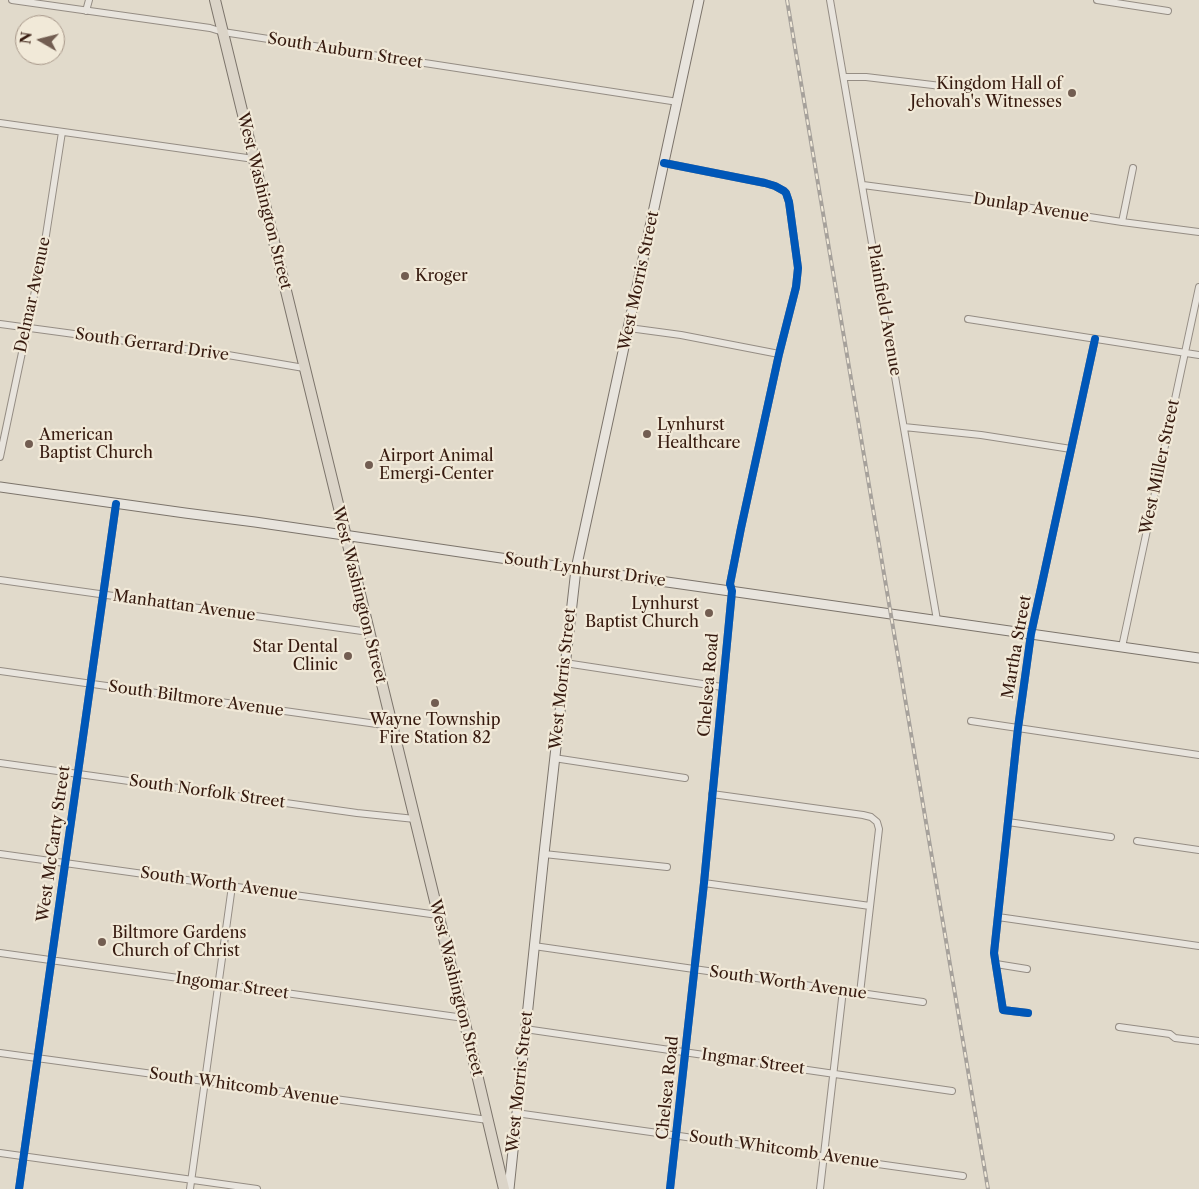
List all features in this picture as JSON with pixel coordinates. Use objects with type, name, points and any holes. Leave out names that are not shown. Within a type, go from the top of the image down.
[{"type":"main road","name":"West Washington Street","points":[[215,0],[391,726],[464,1018],[504,1189]]},
{"type":"main road","name":"West Morris Street","points":[[509,1189],[554,758],[576,569],[699,0]]},
{"type":"main road","name":"South Lynhurst Drive","points":[[0,487],[1199,658]]},
{"type":"street","name":"South Auburn Street","points":[[12,0],[210,28],[222,32],[678,102]]},
{"type":"street","points":[[86,11],[89,0]]},
{"type":"street","name":"Plainfield Avenue","points":[[830,0],[937,620]]},
{"type":"street","points":[[1097,0],[1168,11]]},
{"type":"street","points":[[844,77],[866,77],[941,86]]},
{"type":"street","points":[[0,123],[254,160]]},
{"type":"street","name":"Delmar Avenue","points":[[0,457],[44,248],[62,132]]},
{"type":"street","name":"Chelsea Road","points":[[664,163],[765,183],[784,191],[789,202],[798,268],[796,287],[779,354],[730,584],[732,591],[704,883],[670,1189]]},
{"type":"street","points":[[1122,222],[1133,168]]},
{"type":"street","name":"Dunlap Avenue","points":[[863,185],[1199,232]]},
{"type":"street","name":"West Miller Street","points":[[1122,647],[1199,287]]},
{"type":"street","points":[[968,319],[1199,355]]},
{"type":"street","name":"South Gerrard Drive","points":[[0,324],[222,354],[304,368]]},
{"type":"street","points":[[629,328],[681,335],[779,354]]},
{"type":"street","name":"Martha Street","points":[[996,964],[994,953],[1018,728],[1031,634],[1095,338]]},
{"type":"street","points":[[904,427],[981,435],[1071,449]]},
{"type":"street","name":"West McCarty Street","points":[[20,1189],[116,504]]},
{"type":"street","name":"Manhattan Avenue","points":[[0,580],[369,632]]},
{"type":"street","points":[[565,663],[722,686]]},
{"type":"street","name":"South Biltmore Avenue","points":[[0,672],[391,726]]},
{"type":"street","points":[[971,721],[1199,755]]},
{"type":"street","points":[[554,758],[685,778]]},
{"type":"street","name":"South Norfolk Street","points":[[0,763],[415,820]]},
{"type":"street","points":[[712,794],[871,817],[876,821],[879,829],[860,993]]},
{"type":"street","points":[[1008,822],[1111,837]]},
{"type":"street","points":[[1137,841],[1199,850]]},
{"type":"street","name":"South Worth Avenue","points":[[0,854],[438,915]]},
{"type":"street","points":[[544,854],[667,867]]},
{"type":"street","points":[[704,883],[870,906]]},
{"type":"street","points":[[190,1189],[232,886]]},
{"type":"street","points":[[998,917],[1199,946]]},
{"type":"street","name":"South Worth Avenue","points":[[534,946],[922,1002]]},
{"type":"street","name":"Ingomar Street","points":[[0,953],[464,1018]]},
{"type":"street","points":[[1027,968],[996,964],[1003,1010],[1028,1013]]},
{"type":"street","points":[[820,1189],[843,990]]},
{"type":"street","points":[[1119,1027],[1170,1034],[1176,1038],[1199,1041]]},
{"type":"street","name":"Ingmar Street","points":[[525,1029],[952,1091]]},
{"type":"street","name":"South Whitcomb Avenue","points":[[0,1053],[488,1120]]},
{"type":"street","name":"South Whitcomb Avenue","points":[[516,1113],[963,1176]]},
{"type":"street","points":[[0,1153],[258,1189]]},
{"type":"railway","points":[[787,0],[988,1189]]},
{"type":"cycle path","points":[[664,163],[765,183],[784,191],[789,202],[798,268],[796,287],[779,354],[730,584],[732,591],[704,883],[670,1189]]},
{"type":"cycle path","points":[[1028,1013],[1003,1010],[994,953],[1018,728],[1031,634],[1095,339]]},
{"type":"cycle path","points":[[19,1189],[116,504]]},
{"type":"place","name":"Kingdom Hall of Jehovah's Witnesses","points":[[1072,93]]},
{"type":"place","name":"Kroger","points":[[405,276]]},
{"type":"place","name":"Lynhurst Healthcare","points":[[647,434]]},
{"type":"place","name":"American Baptist Church","points":[[29,444]]},
{"type":"place","name":"Airport Animal Emergi-Center","points":[[369,465]]},
{"type":"place","name":"Lynhurst Baptist Church","points":[[709,613]]},
{"type":"place","name":"Star Dental Clinic","points":[[348,656]]},
{"type":"place","name":"Wayne Township Fire Station 82","points":[[435,703]]},
{"type":"place","name":"Biltmore Gardens Church of Christ","points":[[102,942]]}]
